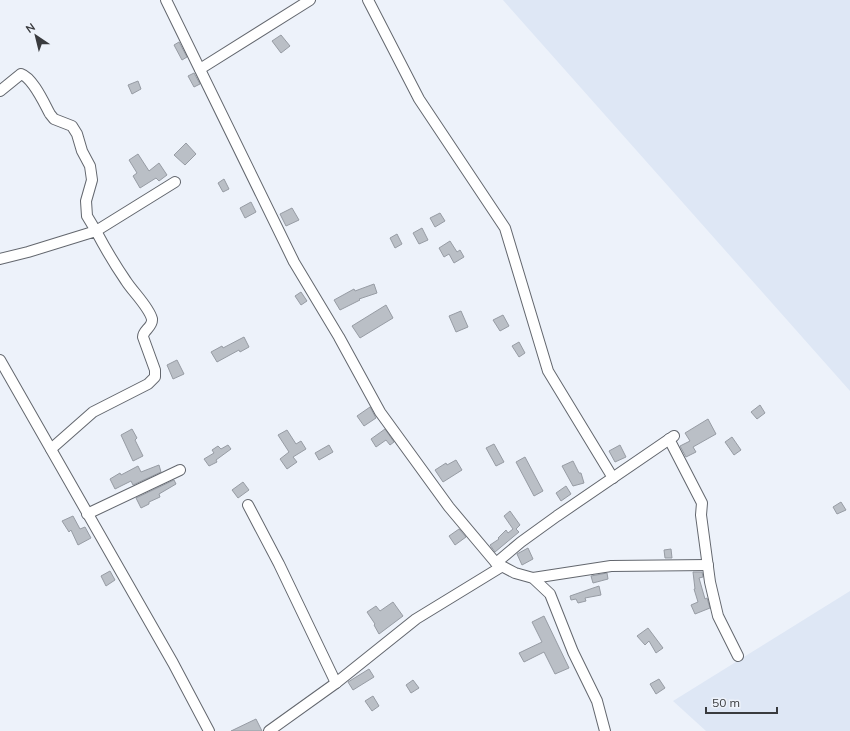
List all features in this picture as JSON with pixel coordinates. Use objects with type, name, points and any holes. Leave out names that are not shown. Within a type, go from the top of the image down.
[{"type":"street","points":[[166,0],[294,262],[339,337],[380,412],[449,507],[499,565],[515,573],[533,578],[611,566],[708,565]]},
{"type":"street","points":[[200,69],[310,0]]},
{"type":"street","points":[[368,0],[419,99],[505,228],[548,372],[613,478]]},
{"type":"street","points":[[0,92],[16,77],[21,74],[24,75],[31,80],[54,119],[72,126],[77,134],[82,151],[90,166],[92,180],[86,201],[87,216],[126,282],[150,313],[152,320],[152,324],[143,332],[143,337],[155,370],[155,377],[148,384],[93,412],[51,449]]},
{"type":"street","points":[[0,259],[96,231],[175,182]]},
{"type":"street","points":[[0,360],[209,731]]},
{"type":"street","points":[[269,731],[336,683],[416,620],[499,565],[526,538],[672,438],[702,503],[701,515],[710,582],[718,616],[738,656]]},
{"type":"street","points":[[86,514],[180,470]]},
{"type":"street","points":[[248,506],[279,564],[336,683]]},
{"type":"street","points":[[533,578],[550,594],[573,652],[597,701],[605,731]]},
{"type":"shaded area","points":[[503,0],[850,0],[850,391]]},
{"type":"shaded area","points":[[850,591],[850,731],[706,731],[673,701]]},
{"type":"building","points":[[281,35],[290,46],[281,53],[272,41]]},
{"type":"building","points":[[179,42],[187,57],[182,60],[174,45]]},
{"type":"building","points":[[194,73],[200,84],[194,87],[188,76]]},
{"type":"building","points":[[138,81],[141,89],[132,94],[128,85]]},
{"type":"building","points":[[186,143],[196,154],[185,165],[174,155]]},
{"type":"building","points":[[138,154],[149,171],[159,163],[167,175],[159,181],[156,178],[140,188],[133,176],[137,173],[129,160]]},
{"type":"building","points":[[224,179],[229,189],[223,192],[218,183]]},
{"type":"building","points":[[251,202],[256,212],[245,218],[240,208]]},
{"type":"building","points":[[292,208],[299,220],[286,226],[280,214]]},
{"type":"building","points":[[440,213],[445,221],[435,227],[430,218]]},
{"type":"building","points":[[422,228],[428,240],[419,244],[413,233]]},
{"type":"building","points":[[397,234],[402,244],[395,248],[390,238]]},
{"type":"building","points":[[450,241],[457,252],[460,250],[464,257],[454,263],[449,254],[444,257],[439,248]]},
{"type":"building","points":[[374,284],[377,293],[359,299],[360,300],[340,310],[334,300],[354,289],[355,291]]},
{"type":"building","points":[[301,292],[307,301],[301,305],[295,296]]},
{"type":"building","points":[[386,305],[393,318],[360,338],[352,326]]},
{"type":"building","points":[[461,311],[468,327],[456,332],[449,316]]},
{"type":"building","points":[[503,315],[509,326],[500,331],[493,320]]},
{"type":"building","points":[[244,337],[249,347],[240,352],[239,350],[217,362],[211,352],[222,346],[223,348]]},
{"type":"building","points":[[519,342],[525,353],[519,357],[512,346]]},
{"type":"building","points":[[177,360],[184,374],[173,379],[167,365]]},
{"type":"building","points":[[760,405],[765,413],[757,419],[751,412]]},
{"type":"building","points":[[370,407],[376,418],[364,426],[357,416]]},
{"type":"building","points":[[708,419],[716,434],[693,447],[696,452],[686,457],[680,446],[690,441],[685,433]]},
{"type":"building","points":[[132,429],[137,438],[135,440],[143,456],[133,461],[121,435]]},
{"type":"building","points":[[385,429],[394,442],[390,445],[386,440],[376,447],[371,439]]},
{"type":"building","points":[[287,430],[296,444],[301,441],[306,449],[293,457],[297,462],[287,469],[280,459],[289,452],[278,435]]},
{"type":"building","points":[[732,437],[741,450],[734,455],[725,442]]},
{"type":"building","points":[[494,444],[504,462],[496,466],[486,448]]},
{"type":"building","points":[[228,445],[231,449],[216,460],[217,462],[209,466],[204,459],[214,453],[212,450],[218,446],[221,449]]},
{"type":"building","points":[[329,445],[333,452],[319,460],[315,453]]},
{"type":"building","points":[[620,445],[626,457],[615,462],[609,451]]},
{"type":"building","points":[[525,457],[543,491],[534,496],[516,462]]},
{"type":"building","points":[[456,460],[462,470],[443,482],[435,470],[446,463],[447,465]]},
{"type":"building","points":[[573,461],[579,473],[581,473],[584,483],[573,486],[562,466]]},
{"type":"building","points":[[159,465],[161,472],[133,485],[131,481],[115,489],[110,479],[120,473],[121,475],[138,466],[141,472]]},
{"type":"building","points":[[174,480],[176,484],[159,494],[160,497],[141,508],[136,498]]},
{"type":"building","points":[[243,482],[249,490],[238,498],[232,490]]},
{"type":"building","points":[[566,486],[571,494],[561,501],[556,493]]},
{"type":"building","points":[[841,502],[846,510],[837,514],[833,507]]},
{"type":"building","points":[[510,511],[520,525],[516,529],[519,532],[495,552],[490,545],[499,539],[498,538],[506,530],[508,533],[513,529],[504,516]]},
{"type":"building","points":[[73,516],[80,529],[85,527],[91,538],[78,545],[71,530],[69,532],[62,521]]},
{"type":"building","points":[[459,529],[466,537],[455,545],[449,536]]},
{"type":"building","points":[[528,548],[533,559],[522,565],[517,554]]},
{"type":"building","points":[[671,549],[672,558],[665,558],[664,550]]},
{"type":"building","points":[[110,571],[115,580],[106,586],[101,576]]},
{"type":"building","points":[[693,572],[702,572],[703,577],[699,578],[705,599],[707,598],[710,608],[695,614],[691,605],[698,602],[694,589]]},
{"type":"building","points":[[607,573],[608,579],[593,583],[591,576]]},
{"type":"building","points":[[599,586],[601,595],[585,598],[586,601],[578,603],[576,599],[571,600],[570,596]]},
{"type":"building","points":[[393,602],[403,616],[379,634],[374,625],[375,624],[367,612],[376,606],[380,611]]},
{"type":"building","points":[[544,616],[569,668],[555,674],[544,652],[524,662],[519,653],[542,642],[532,622]]},
{"type":"building","points":[[648,628],[663,648],[656,653],[649,641],[645,645],[637,636]]},
{"type":"building","points":[[369,669],[374,677],[353,690],[348,682]]},
{"type":"building","points":[[659,679],[665,688],[656,694],[650,684]]},
{"type":"building","points":[[413,680],[419,688],[411,693],[406,685]]},
{"type":"building","points":[[373,696],[379,706],[372,711],[365,701]]},
{"type":"building","points":[[256,719],[262,731],[231,731]]}]
